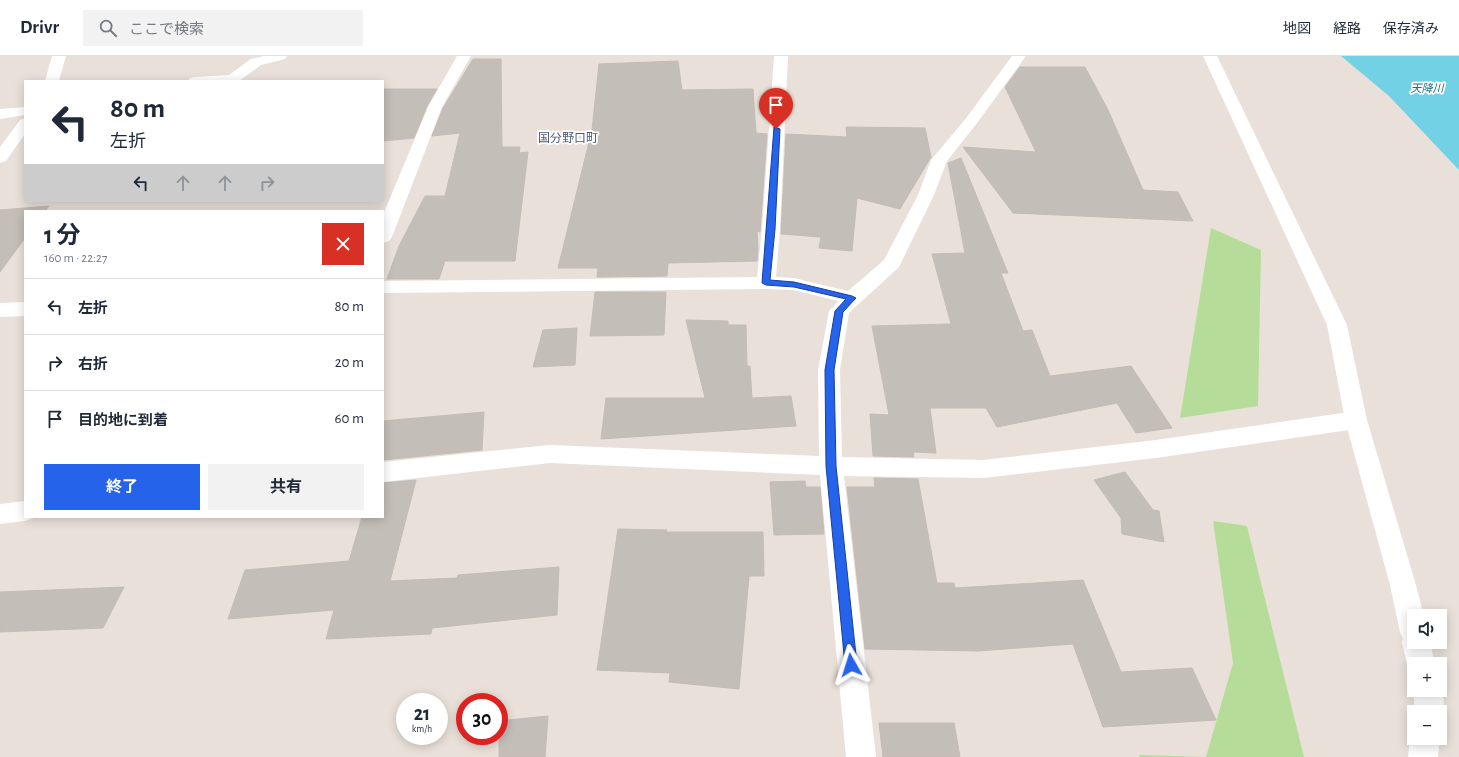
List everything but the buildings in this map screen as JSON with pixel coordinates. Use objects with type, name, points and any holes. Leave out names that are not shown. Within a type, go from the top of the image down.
[{"type":"street","points":[[52,80],[59,56]]},
{"type":"street","points":[[214,80],[233,79],[256,62],[280,56]]},
{"type":"street","points":[[384,235],[435,108],[464,56]]},
{"type":"street","points":[[766,283],[771,229],[781,56]]},
{"type":"street","points":[[861,757],[831,466],[829,370],[840,311],[852,298],[892,263],[926,195],[939,160],[972,120],[1019,56]]},
{"type":"street","points":[[1210,56],[1337,325],[1356,420],[1409,609]]},
{"type":"street","points":[[0,114],[24,111]]},
{"type":"street","points":[[0,158],[24,124]]},
{"type":"street","points":[[384,287],[766,283],[794,284],[852,298]]},
{"type":"street","points":[[0,310],[24,309]]},
{"type":"street","points":[[384,472],[550,454],[831,466],[983,469],[1156,449],[1356,420]]},
{"type":"street","points":[[0,514],[24,511]]},
{"type":"street","points":[[1423,757],[1424,745]]},
{"type":"green space","points":[[1211,228],[1261,250],[1258,406],[1180,418]]},
{"type":"green space","points":[[1213,521],[1247,526],[1304,757],[1206,757],[1233,663]]},
{"type":"green space","points":[[1139,755],[1206,757],[1140,757]]},
{"type":"water","name":"天降川","points":[[1341,56],[1459,56],[1459,170],[1389,96]]},
{"type":"district","name":"国分野口町","points":[[568,138]]},
{"type":"route","points":[[776,129],[771,229],[766,283],[794,284],[852,298],[840,311],[829,370],[831,466],[851,665]]}]
